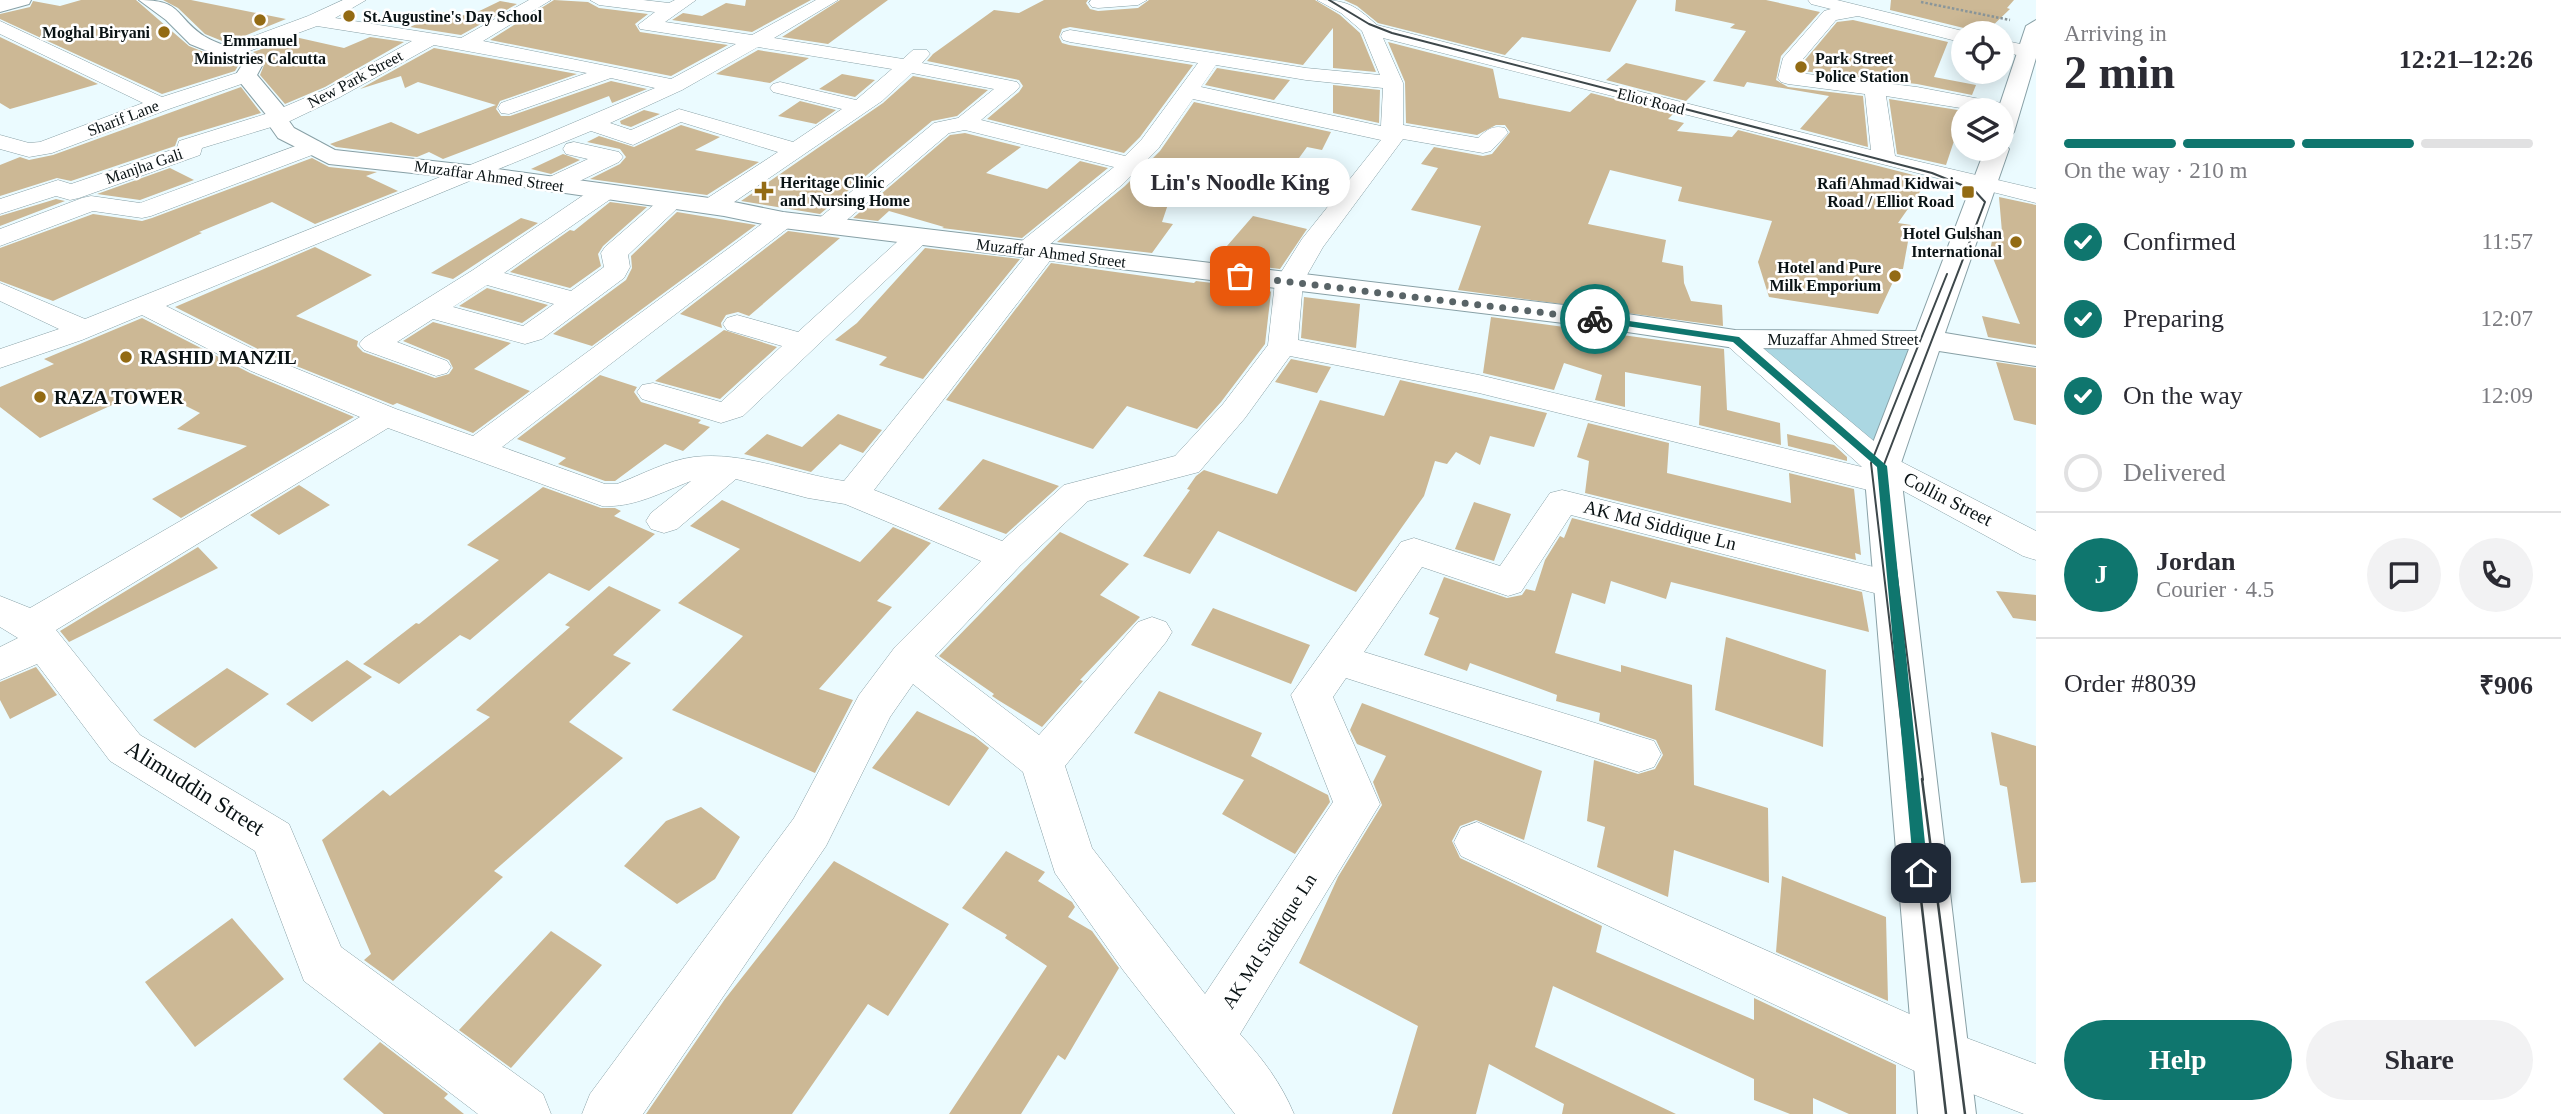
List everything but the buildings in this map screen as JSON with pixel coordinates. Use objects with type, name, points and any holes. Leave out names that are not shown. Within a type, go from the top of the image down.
[{"type":"main road","points":[[0,6],[22,0]]},
{"type":"main road","name":"Muzaffar Ahmed Street","points":[[148,0],[173,16],[197,40],[254,62],[246,76],[280,117],[277,121],[286,133],[329,156],[468,172],[603,193],[712,206],[783,220],[1580,316],[1735,339],[1930,340],[2036,357]]},
{"type":"main road","points":[[2013,98],[2036,26]]},
{"type":"main road","points":[[1947,1114],[1883,475],[1930,340],[1942,293],[1991,167]]},
{"type":"street","points":[[229,52],[315,20],[356,0]]},
{"type":"street","points":[[464,44],[542,0]]},
{"type":"street","points":[[599,0],[679,5]]},
{"type":"street","points":[[0,359],[84,329],[590,124],[675,86],[828,0]]},
{"type":"street","points":[[1098,3],[1138,0]]},
{"type":"street","name":"Eliot Road","points":[[1326,0],[1347,9],[1370,29],[1884,160],[1991,167],[2036,196]]},
{"type":"street","points":[[1816,0],[1951,34]]},
{"type":"street","points":[[679,5],[647,25],[757,40],[1010,86],[965,122],[942,128],[825,225]]},
{"type":"street","points":[[1858,11],[1829,15],[1793,58],[1788,78],[1917,93],[1951,100]]},
{"type":"street","points":[[315,20],[464,44],[675,86]]},
{"type":"street","points":[[0,27],[161,104]]},
{"type":"street","points":[[610,1114],[810,832],[874,707],[909,658],[1007,557],[1076,493],[1187,464],[1234,411],[1283,346],[1289,282],[1311,245],[1392,141],[1393,83],[1370,29]]},
{"type":"street","points":[[1070,36],[1306,74],[1393,83]]},
{"type":"street","name":"New Park Street","points":[[280,117],[333,93],[430,39]]},
{"type":"street","points":[[2014,48],[2027,51]]},
{"type":"street","points":[[712,206],[875,97],[926,49]]},
{"type":"street","points":[[852,494],[1007,301],[1035,251],[1150,144],[1211,59]]},
{"type":"street","points":[[509,108],[610,72]]},
{"type":"street","name":"Sharif Lane","points":[[0,142],[29,150],[44,148],[161,104],[246,76]]},
{"type":"street","points":[[1875,89],[1884,160]]},
{"type":"street","points":[[1187,91],[1245,102],[1329,124],[1483,146],[1497,133]]},
{"type":"street","points":[[782,98],[806,94],[859,107]]},
{"type":"street","points":[[590,124],[633,138],[679,115],[797,150]]},
{"type":"street","name":"Manjha Gali","points":[[0,207],[58,187],[70,193],[192,150],[187,146],[280,117]]},
{"type":"street","points":[[739,133],[762,120]]},
{"type":"street","points":[[965,122],[1130,164]]},
{"type":"street","points":[[0,238],[91,203],[142,211],[312,148]]},
{"type":"street","points":[[552,185],[611,157],[574,149]]},
{"type":"street","points":[[0,184],[25,198]]},
{"type":"street","points":[[436,367],[374,344],[483,276],[603,193]]},
{"type":"street","points":[[429,309],[525,335],[614,272],[617,267],[614,253],[673,201]]},
{"type":"street","points":[[475,450],[783,220]]},
{"type":"street","points":[[653,392],[721,413],[727,411],[917,237]]},
{"type":"street","points":[[483,276],[576,301]]},
{"type":"street","points":[[0,292],[84,329]]},
{"type":"street","points":[[143,305],[262,365],[385,416],[602,495],[620,495],[693,468],[730,467],[808,487],[852,494],[1007,557]]},
{"type":"street","points":[[737,324],[803,343]]},
{"type":"street","name":"Collin Street","points":[[1735,339],[1883,475],[2006,529],[2036,547]]},
{"type":"street","points":[[1283,346],[1479,384],[1883,475]]},
{"type":"street","points":[[0,666],[25,626],[385,416]]},
{"type":"street","points":[[664,521],[730,467]]},
{"type":"street","name":"AK Md Siddique Ln","points":[[1207,1038],[1357,804],[1312,695],[1414,551],[1508,583],[1562,501],[1894,584]]},
{"type":"street","name":"Alimuddin Street","points":[[25,626],[125,748],[273,838],[322,964],[523,1114]]},
{"type":"street","points":[[1042,762],[1152,632]]},
{"type":"street","points":[[909,658],[1042,762],[1072,858],[1140,953],[1207,1038],[1247,1082],[1266,1114]]},
{"type":"street","points":[[1338,660],[1640,754]]},
{"type":"street","points":[[1477,842],[1940,1055],[2036,1091]]},
{"type":"path","points":[[1918,1],[2010,20]]},
{"type":"shaded area","points":[[1916,345],[1872,448],[1759,347]]},
{"type":"tram line","points":[[1329,0],[1369,24],[1392,33],[1932,173],[1974,190],[1985,202],[1883,467],[1923,780]]},
{"type":"tram line","points":[[1908,780],[1871,463],[1947,274]]},
{"type":"tram line","points":[[1907,779],[1946,1114]]},
{"type":"tram line","points":[[1922,779],[1965,1114]]},
{"type":"way so far","points":[[1240,276],[1595,319]]},
{"type":"place","name":"St.Augustine's Day School","points":[[349,16]]},
{"type":"place","name":"Emmanuel Ministries Calcutta","points":[[260,20]]},
{"type":"place","name":"Moghal Biryani","points":[[164,32]]},
{"type":"place","name":"Park Street Police Station","points":[[1801,67]]},
{"type":"place","name":"Heritage Clinic and Nursing Home","points":[[764,191]]},
{"type":"place","name":"Rafi Ahmad Kidwai Road / Elliot Road","points":[[1968,192]]},
{"type":"place","name":"Hotel Gulshan International","points":[[2016,242]]},
{"type":"place","name":"Lin's Noodle King","points":[[1240,276]]},
{"type":"place","name":"Hotel and Pure Milk Emporium","points":[[1895,276]]},
{"type":"place","name":"RASHID MANZIL","points":[[126,357]]},
{"type":"place","name":"RAZA TOWER","points":[[40,397]]},
{"type":"route","points":[[1595,319],[1735,339],[1882,466],[1921,873]]}]
